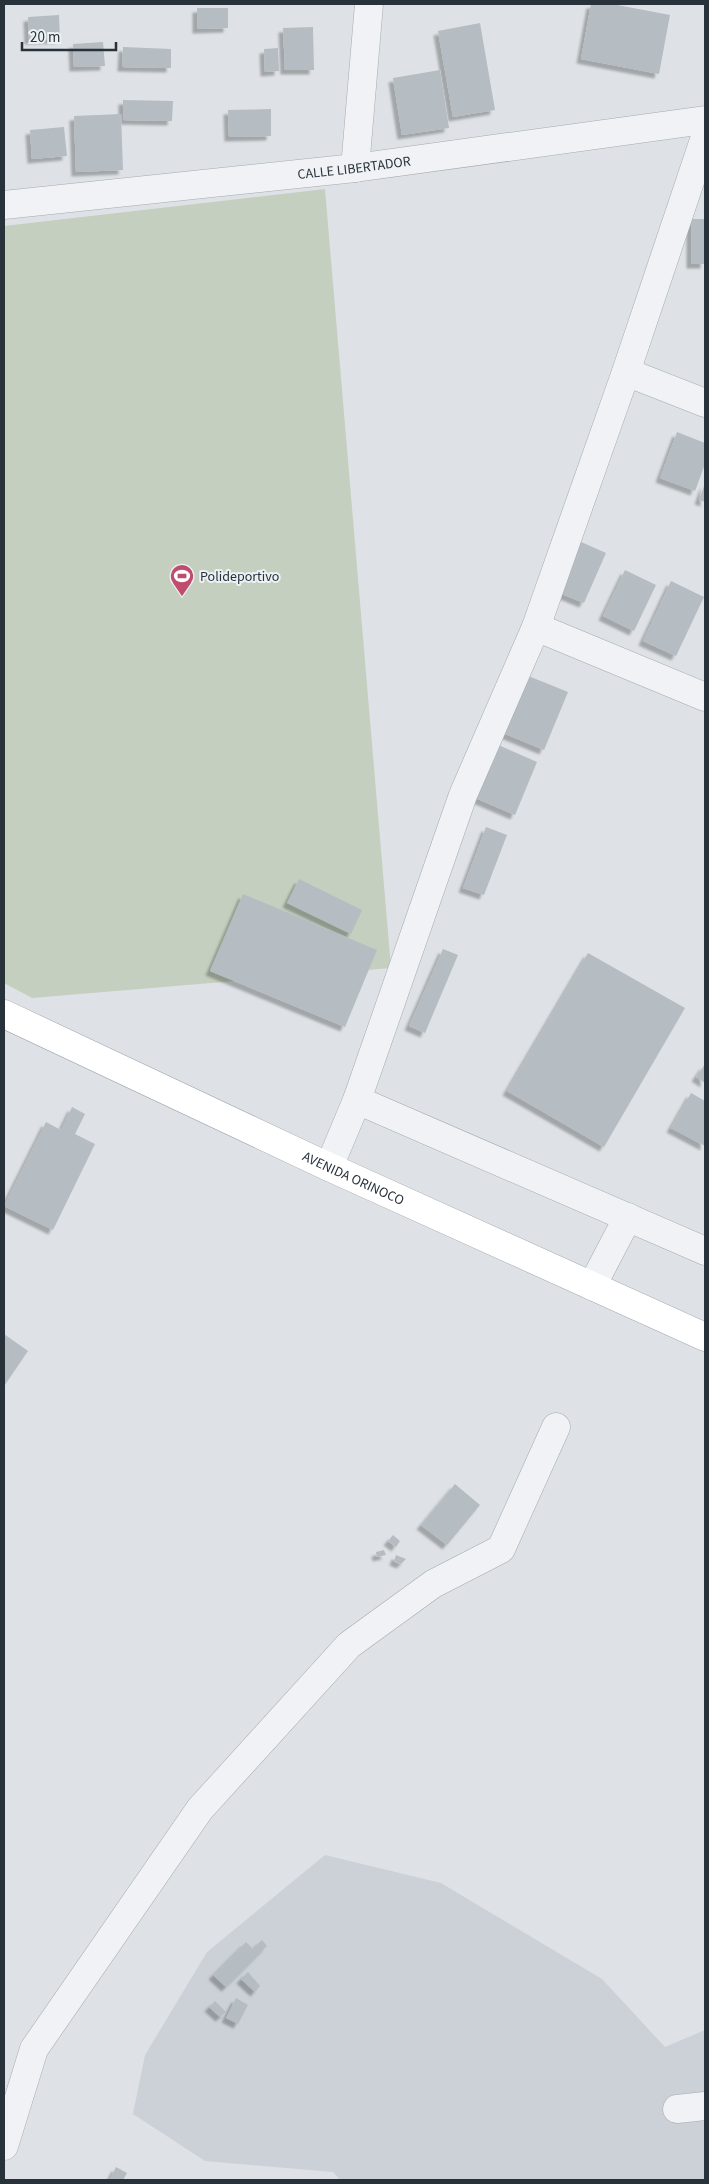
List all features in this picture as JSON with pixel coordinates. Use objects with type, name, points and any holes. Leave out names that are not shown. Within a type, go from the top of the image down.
[{"type":"main road","name":"AVENIDA ORINOCO","points":[[4,1014],[329,1167],[705,1337]]},
{"type":"street","points":[[355,168],[369,4]]},
{"type":"street","name":"CALLE LIBERTADOR","points":[[4,206],[355,168],[705,120]]},
{"type":"street","points":[[329,1167],[357,1100],[463,794],[536,627],[626,372],[705,137]]},
{"type":"street","points":[[626,372],[705,403]]},
{"type":"street","points":[[536,627],[705,697]]},
{"type":"street","points":[[357,1100],[705,1250]]},
{"type":"street","points":[[592,1286],[628,1217]]},
{"type":"street","points":[[4,2146],[34,2049],[200,1809],[349,1645],[433,1584],[500,1549],[556,1427]]},
{"type":"street","points":[[676,2109],[705,2106]]},
{"type":"shaded area","points":[[325,1855],[441,1883],[602,1979],[665,2047],[705,2030],[705,2180],[340,2180],[333,2172],[205,2161],[133,2114],[145,2055],[207,1952]]},
{"type":"green space","name":"Polideportivo","points":[[325,189],[391,968],[32,998],[4,983],[4,226]]},
{"type":"building","points":[[591,4],[612,4],[670,15],[659,74],[581,59]]},
{"type":"building","points":[[197,8],[228,8],[228,28],[197,29]]},
{"type":"building","points":[[59,15],[60,39],[29,40],[28,17]]},
{"type":"building","points":[[480,23],[495,110],[453,117],[438,31]]},
{"type":"building","points":[[313,27],[314,70],[285,70],[283,28]]},
{"type":"building","points":[[103,42],[105,66],[74,67],[73,44]]},
{"type":"building","points":[[123,47],[171,49],[171,68],[122,67]]},
{"type":"building","points":[[278,48],[279,71],[265,72],[264,49]]},
{"type":"building","points":[[440,70],[449,128],[402,135],[393,78]]},
{"type":"building","points":[[123,100],[173,101],[172,121],[123,120]]},
{"type":"building","points":[[271,109],[271,136],[229,137],[228,110]]},
{"type":"building","points":[[121,114],[123,170],[76,172],[74,116]]},
{"type":"building","points":[[64,127],[67,156],[32,159],[30,130]]},
{"type":"building","points":[[691,219],[705,219],[705,264],[691,264]]},
{"type":"building","points":[[677,432],[705,443],[705,464],[695,491],[660,478]]},
{"type":"building","points":[[705,483],[705,502],[699,500]]},
{"type":"building","points":[[579,541],[606,553],[584,603],[557,592]]},
{"type":"building","points":[[625,570],[656,585],[634,631],[603,616]]},
{"type":"building","points":[[671,581],[704,597],[676,656],[643,641]]},
{"type":"building","points":[[526,675],[568,692],[544,750],[503,733]]},
{"type":"building","points":[[496,744],[537,762],[515,815],[473,797]]},
{"type":"building","points":[[486,827],[507,835],[484,895],[463,888]]},
{"type":"building","points":[[299,879],[362,910],[351,934],[287,903]]},
{"type":"building","points":[[243,894],[377,950],[345,1027],[210,971]]},
{"type":"building","points":[[443,949],[458,955],[425,1033],[409,1026]]},
{"type":"building","points":[[588,953],[685,1008],[604,1147],[507,1091]]},
{"type":"building","points":[[705,1064],[705,1083],[696,1077]]},
{"type":"building","points":[[691,1093],[705,1101],[705,1146],[671,1128]]},
{"type":"building","points":[[72,1107],[85,1114],[75,1134],[95,1144],[53,1230],[4,1206],[46,1122],[61,1130]]},
{"type":"building","points":[[4,1334],[28,1351],[4,1386]]},
{"type":"building","points":[[455,1484],[480,1505],[447,1545],[421,1525]]},
{"type":"building","points":[[393,1535],[400,1541],[396,1547],[388,1541]]},
{"type":"building","points":[[384,1550],[386,1555],[377,1557],[376,1552]]},
{"type":"building","points":[[396,1555],[406,1559],[401,1564],[394,1561]]},
{"type":"building","points":[[262,1940],[267,1946],[226,1987],[213,1975],[246,1942],[253,1949]]},
{"type":"building","points":[[248,1972],[260,1986],[255,1992],[241,1979]]},
{"type":"building","points":[[236,1998],[248,2005],[238,2024],[226,2018]]},
{"type":"building","points":[[215,2001],[226,2012],[220,2017],[209,2007]]},
{"type":"building","points":[[116,2167],[127,2173],[123,2180],[110,2179]]},
{"type":"place","name":"Polideportivo","points":[[182,597]]}]
